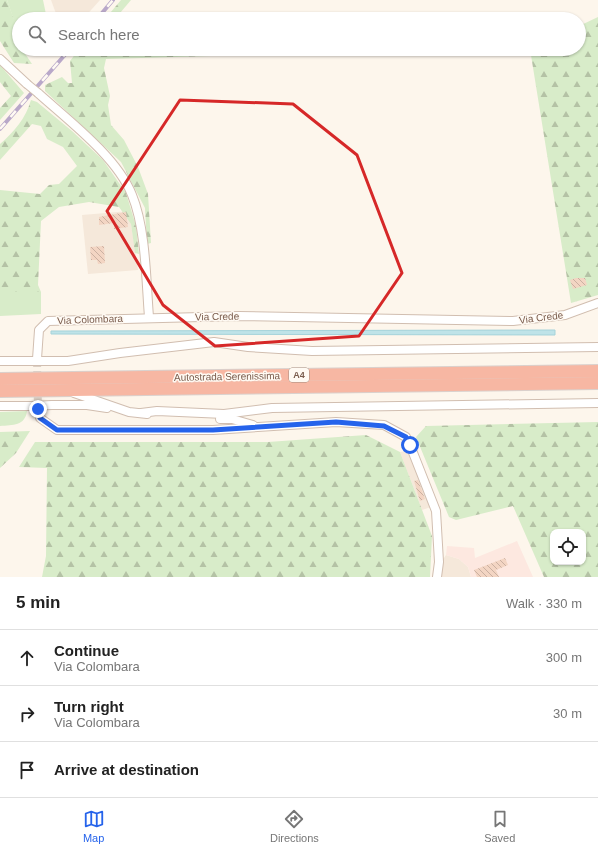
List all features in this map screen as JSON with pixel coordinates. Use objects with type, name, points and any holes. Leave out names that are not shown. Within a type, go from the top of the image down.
[{"type":"highway","name":"Autostrada Serenissima","points":[[0,379],[598,371]]},
{"type":"highway","name":"Autostrada Serenissima","points":[[0,391],[598,383]]},
{"type":"street","points":[[0,59],[95,144],[120,174],[132,194],[140,217],[149,317]]},
{"type":"street","name":"Via Crede","points":[[149,317],[239,316],[513,321],[565,315],[598,303]]},
{"type":"street","name":"Via Colombara","points":[[37,359],[39,330],[48,321],[149,317]]},
{"type":"street","points":[[0,361],[68,361],[120,353],[214,342],[248,347],[312,351],[598,347]]},
{"type":"street","points":[[65,390],[129,412]]},
{"type":"street","points":[[142,413],[157,411],[224,414],[280,407],[598,403]]},
{"type":"street","points":[[0,406],[35,407],[86,405],[129,412],[185,418],[232,419],[259,427]]},
{"type":"street","points":[[35,407],[40,418],[57,430],[213,430],[336,422],[384,426],[406,437],[436,512],[439,562],[437,577]]},
{"type":"highlighted area","points":[[180,100],[293,104],[357,155],[402,273],[359,336],[215,346],[163,305],[107,211]]},
{"type":"shaded area","points":[[51,0],[100,0],[89,12],[55,12]]},
{"type":"shaded area","points":[[129,211],[138,270],[88,274],[82,215]]},
{"type":"shaded area","points":[[409,451],[431,507],[422,510],[400,452]]},
{"type":"shaded area","points":[[517,541],[533,577],[471,577],[468,567],[459,559],[446,555],[447,546],[474,548],[475,558]]},
{"type":"shaded area","points":[[446,555],[459,559],[468,567],[471,577],[441,577],[442,561]]},
{"type":"green space","points":[[0,0],[7,0],[12,14],[12,56],[27,56],[32,64],[14,63],[0,41]]},
{"type":"green space","points":[[7,0],[43,0],[46,12],[12,12],[12,15]]},
{"type":"green space","points":[[121,0],[131,0],[121,12],[111,12]]},
{"type":"green space","points":[[598,17],[598,295],[571,303],[531,56],[586,56],[586,23]]},
{"type":"green space","points":[[74,56],[211,56],[106,59],[104,68],[110,96],[108,105],[111,125],[124,140],[138,167],[148,194],[151,243],[147,244],[145,208],[121,162],[45,91],[45,85],[62,77],[68,83],[72,83],[70,61]]},
{"type":"green space","points":[[0,65],[24,93],[0,120],[0,108],[11,96],[0,82]]},
{"type":"green space","points":[[31,100],[37,102],[72,131],[103,160],[126,193],[136,226],[139,254],[135,253],[131,224],[119,207],[89,202],[59,207],[41,221],[38,285],[41,292],[0,292],[0,190],[40,194],[49,185],[59,184],[77,166],[63,147],[47,139],[41,126],[32,124],[0,160],[0,144],[19,124],[29,107]]},
{"type":"green space","points":[[0,292],[41,292],[41,314],[0,316]]},
{"type":"green space","points":[[27,411],[24,420],[18,424],[0,426],[0,412]]},
{"type":"green space","points":[[598,422],[598,577],[544,577],[513,506],[456,520],[449,517],[416,437],[426,426]]},
{"type":"green space","points":[[30,431],[16,453],[0,468],[0,432]]},
{"type":"green space","points":[[366,435],[400,452],[432,536],[430,577],[42,577],[46,556],[47,468],[19,467],[35,442],[268,442]]},
{"type":"water","points":[[555,330],[555,335],[51,334],[51,331]]},
{"type":"building","points":[[126,212],[128,227],[114,229],[114,223],[99,225],[99,217]]},
{"type":"building","points":[[104,246],[105,263],[98,264],[97,260],[91,260],[90,247]]},
{"type":"building","points":[[585,278],[587,285],[573,289],[570,280]]},
{"type":"building","points":[[418,480],[425,499],[420,501],[414,481]]},
{"type":"building","points":[[505,558],[508,565],[496,570],[499,577],[477,577],[474,570]]},
{"type":"tunnel","points":[[37,359],[38,409]]},
{"type":"railway","points":[[103,12],[113,0]]},
{"type":"railway","points":[[0,129],[64,56]]},
{"type":"route","points":[[38,409],[40,418],[57,430],[213,430],[336,422],[384,426],[406,437],[410,445]]}]
